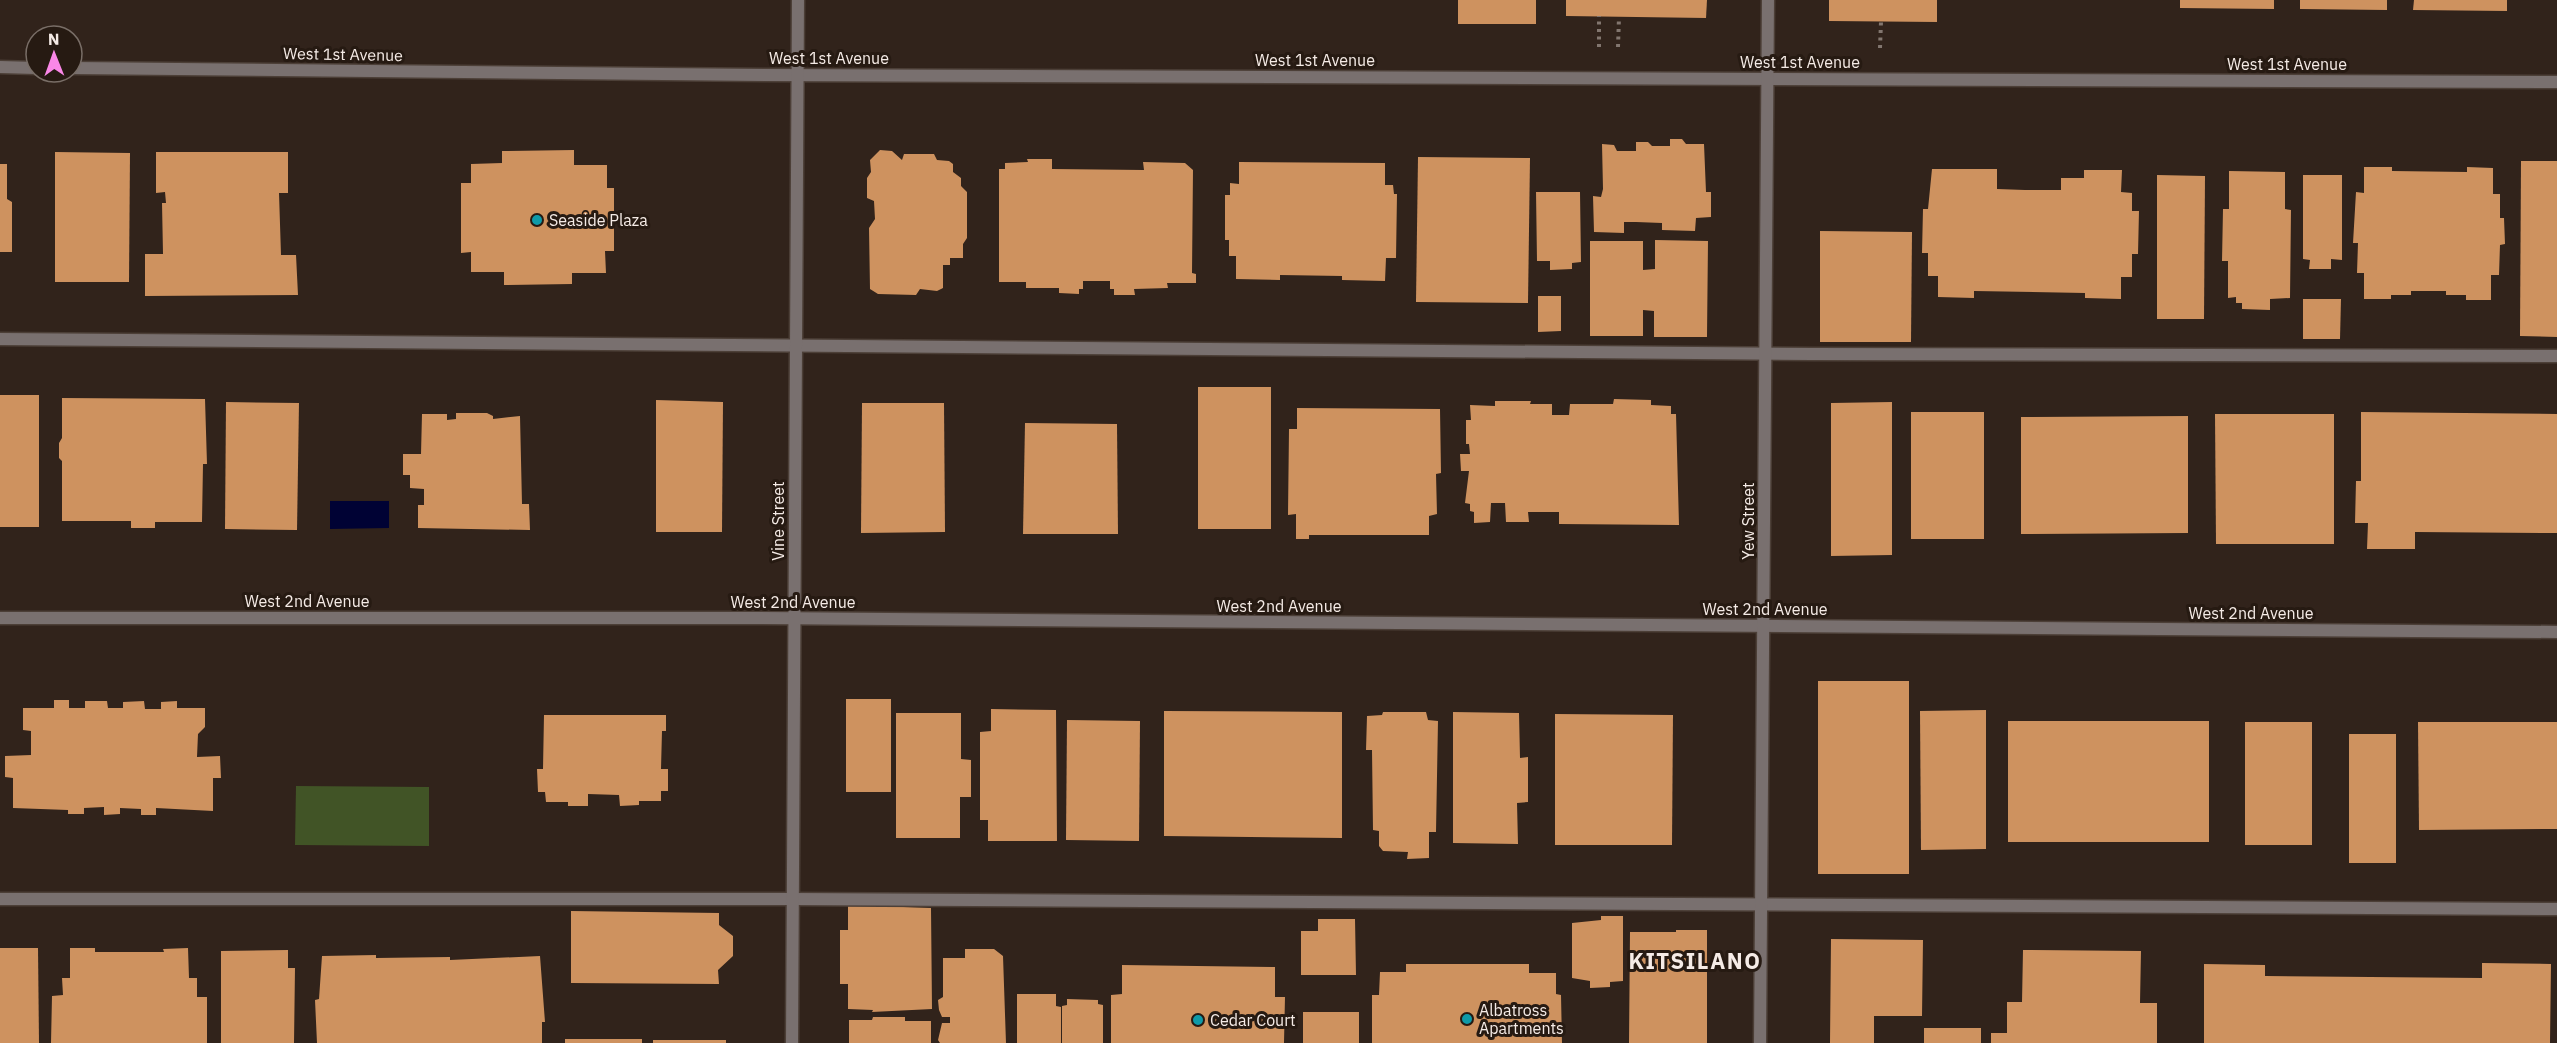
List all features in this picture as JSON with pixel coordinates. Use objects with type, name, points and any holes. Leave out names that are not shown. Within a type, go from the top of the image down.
[{"type":"street","name":"Vine Street","points":[[792,1043],[798,0]]},
{"type":"street","name":"Yew Street","points":[[1760,1043],[1768,0]]},
{"type":"street","points":[[0,67],[24,68]]},
{"type":"street","name":"West 1st Avenue","points":[[84,68],[798,75],[2557,82]]},
{"type":"street","points":[[0,339],[1766,353],[2557,356]]},
{"type":"street","name":"West 2nd Avenue","points":[[0,618],[794,618],[2557,632]]},
{"type":"street","points":[[0,899],[792,899],[2557,909]]},
{"type":"path","points":[[1599,16],[1599,47]]},
{"type":"path","points":[[1618,47],[1619,17]]},
{"type":"path","points":[[1880,48],[1881,21]]},
{"type":"green space","points":[[296,786],[429,787],[429,846],[295,845]]},
{"type":"shaded area","points":[[330,501],[389,501],[389,528],[330,529]]},
{"type":"building","points":[[1458,0],[1536,0],[1536,24],[1458,24]]},
{"type":"building","points":[[1566,0],[1707,0],[1706,18],[1566,16]]},
{"type":"building","points":[[1829,0],[1937,0],[1937,22],[1829,21]]},
{"type":"building","points":[[2180,0],[2274,0],[2274,9],[2180,8]]},
{"type":"building","points":[[2300,0],[2387,0],[2387,10],[2300,9]]},
{"type":"building","points":[[2414,0],[2507,0],[2507,11],[2413,10]]},
{"type":"building","points":[[1670,139],[1682,139],[1686,144],[1704,144],[1706,192],[1711,192],[1711,217],[1696,218],[1695,231],[1662,230],[1662,223],[1624,222],[1624,233],[1594,232],[1593,196],[1601,197],[1603,189],[1602,144],[1614,145],[1617,151],[1636,151],[1636,142],[1648,142],[1652,146],[1670,146]]},
{"type":"building","name":"Seaside Plaza","points":[[574,150],[574,165],[607,165],[607,188],[614,188],[614,251],[605,251],[606,273],[572,273],[572,284],[504,285],[504,272],[471,272],[471,252],[461,253],[461,183],[471,183],[471,164],[502,163],[502,151]]},
{"type":"building","points":[[880,150],[892,151],[902,160],[904,154],[934,154],[937,160],[949,161],[953,164],[953,172],[961,178],[961,186],[967,192],[967,238],[963,244],[963,258],[950,258],[950,265],[943,265],[943,288],[937,291],[920,289],[916,295],[878,294],[870,289],[869,228],[875,219],[874,201],[867,198],[867,178],[871,172],[870,160]]},
{"type":"building","points":[[55,152],[130,153],[129,282],[55,282]]},
{"type":"building","points":[[156,152],[288,152],[288,193],[279,193],[281,255],[296,255],[298,295],[145,296],[145,254],[163,254],[162,203],[166,203],[165,192],[156,193]]},
{"type":"building","points":[[1418,157],[1530,158],[1528,303],[1416,302]]},
{"type":"building","points":[[1027,159],[1052,159],[1052,169],[1144,170],[1143,162],[1185,163],[1193,170],[1192,273],[1196,274],[1196,283],[1167,283],[1168,288],[1134,289],[1135,295],[1114,295],[1114,289],[1110,289],[1110,281],[1083,281],[1083,289],[1079,289],[1079,294],[1059,293],[1059,288],[1026,288],[1026,282],[999,282],[999,169],[1005,169],[1005,163],[1028,162]]},
{"type":"building","points":[[2521,161],[2557,161],[2557,337],[2520,336]]},
{"type":"building","points":[[1239,162],[1385,163],[1385,185],[1393,185],[1394,194],[1397,194],[1396,258],[1386,258],[1385,281],[1342,280],[1342,276],[1280,275],[1280,280],[1236,279],[1236,256],[1229,256],[1229,240],[1225,240],[1225,195],[1230,195],[1230,183],[1239,184]]},
{"type":"building","points":[[0,164],[7,164],[7,199],[12,202],[12,252],[0,252]]},
{"type":"building","points":[[2364,167],[2392,167],[2392,171],[2467,172],[2467,167],[2493,168],[2493,194],[2500,194],[2500,218],[2504,218],[2505,244],[2500,245],[2499,275],[2491,275],[2491,300],[2466,300],[2466,295],[2446,295],[2446,291],[2411,291],[2411,295],[2391,295],[2391,299],[2364,299],[2364,273],[2357,273],[2358,243],[2353,243],[2356,192],[2364,193]]},
{"type":"building","points":[[1932,169],[1997,169],[1997,189],[2025,190],[2061,190],[2061,178],[2084,178],[2084,170],[2122,170],[2121,192],[2132,193],[2132,211],[2139,211],[2138,254],[2132,254],[2132,277],[2121,277],[2121,299],[2085,298],[2085,293],[1974,291],[1974,298],[1938,297],[1938,276],[1928,276],[1928,253],[1922,253],[1923,209],[1928,209]]},
{"type":"building","points":[[2229,171],[2285,172],[2285,209],[2291,210],[2290,298],[2270,299],[2270,310],[2242,309],[2242,303],[2236,303],[2236,297],[2228,298],[2228,261],[2222,261],[2223,209],[2229,209]]},
{"type":"building","points":[[2157,175],[2205,176],[2204,319],[2157,319]]},
{"type":"building","points":[[2303,175],[2342,175],[2342,260],[2331,259],[2331,269],[2309,269],[2310,260],[2303,259]]},
{"type":"building","points":[[1536,192],[1580,192],[1581,262],[1572,263],[1572,269],[1550,270],[1550,261],[1537,261]]},
{"type":"building","points":[[1820,231],[1912,232],[1911,342],[1820,342]]},
{"type":"building","points":[[1655,240],[1708,241],[1707,337],[1654,337],[1654,311],[1643,310],[1643,336],[1590,336],[1590,241],[1643,241],[1643,270],[1655,269]]},
{"type":"building","points":[[1538,296],[1561,296],[1561,331],[1538,332]]},
{"type":"building","points":[[2303,299],[2341,299],[2340,339],[2303,339]]},
{"type":"building","points":[[1198,387],[1271,387],[1271,529],[1198,529]]},
{"type":"building","points":[[0,395],[39,395],[39,527],[0,527]]},
{"type":"building","points":[[62,398],[205,399],[207,464],[203,464],[202,522],[155,522],[155,528],[131,528],[131,521],[62,521],[62,461],[59,458],[59,443],[62,438]]},
{"type":"building","points":[[1614,399],[1651,400],[1651,405],[1671,406],[1671,414],[1676,414],[1679,525],[1559,524],[1559,512],[1528,512],[1529,522],[1506,522],[1505,503],[1491,503],[1490,522],[1474,523],[1474,512],[1470,511],[1470,504],[1465,503],[1469,471],[1461,471],[1460,454],[1470,454],[1469,444],[1466,444],[1466,420],[1471,420],[1470,405],[1495,406],[1495,401],[1531,401],[1530,404],[1552,404],[1552,415],[1569,415],[1570,404],[1613,404]]},
{"type":"building","points":[[656,400],[723,402],[722,532],[656,532]]},
{"type":"building","points":[[226,402],[299,403],[297,530],[225,529]]},
{"type":"building","points":[[1892,402],[1892,555],[1831,556],[1831,403]]},
{"type":"building","points":[[862,403],[944,403],[945,532],[861,533]]},
{"type":"building","points":[[1297,408],[1440,409],[1441,473],[1436,474],[1437,514],[1429,516],[1429,535],[1309,535],[1309,539],[1296,539],[1296,514],[1288,515],[1289,429],[1297,429]]},
{"type":"building","points":[[1911,412],[1984,412],[1984,539],[1911,539]]},
{"type":"building","points":[[2361,412],[2557,414],[2557,533],[2415,532],[2415,549],[2367,549],[2368,523],[2355,523],[2356,481],[2361,481]]},
{"type":"building","points":[[456,413],[487,413],[493,416],[493,419],[520,416],[522,504],[529,504],[530,530],[418,528],[418,505],[424,505],[424,489],[410,488],[410,475],[403,475],[403,454],[421,454],[422,414],[447,414],[447,420],[456,419]]},
{"type":"building","points":[[2215,414],[2334,414],[2334,544],[2216,544]]},
{"type":"building","points":[[2188,416],[2188,533],[2021,534],[2021,417]]},
{"type":"building","points":[[1025,423],[1117,424],[1118,534],[1023,534]]},
{"type":"building","points":[[1818,681],[1909,681],[1909,874],[1818,874]]},
{"type":"building","points":[[846,699],[891,699],[891,792],[846,792]]},
{"type":"building","points":[[54,700],[69,700],[69,708],[85,708],[85,701],[107,701],[108,708],[123,708],[123,702],[144,701],[145,709],[161,709],[161,702],[177,701],[177,708],[205,708],[205,727],[198,734],[197,757],[220,756],[221,778],[213,778],[213,811],[156,808],[156,815],[141,815],[141,809],[120,808],[120,814],[104,815],[104,807],[84,808],[84,814],[68,814],[68,810],[13,808],[13,778],[5,777],[5,756],[31,755],[31,731],[23,730],[23,708],[54,708]]},
{"type":"building","points":[[991,709],[1056,710],[1057,841],[988,841],[988,820],[980,820],[980,732],[991,731]]},
{"type":"building","points":[[1986,710],[1986,849],[1921,850],[1920,711]]},
{"type":"building","points":[[1164,711],[1342,712],[1342,838],[1164,836]]},
{"type":"building","points":[[1383,712],[1426,712],[1428,720],[1438,721],[1436,832],[1429,832],[1429,858],[1407,859],[1408,852],[1383,851],[1379,846],[1379,831],[1373,830],[1372,750],[1366,750],[1367,716],[1382,715]]},
{"type":"building","points":[[1453,712],[1519,713],[1520,758],[1528,757],[1528,802],[1517,803],[1518,844],[1453,843]]},
{"type":"building","points":[[896,713],[961,713],[961,759],[971,760],[971,797],[960,797],[960,838],[896,838]]},
{"type":"building","points":[[1555,714],[1673,715],[1672,845],[1555,845]]},
{"type":"building","points":[[544,715],[666,715],[666,731],[662,731],[661,769],[668,769],[668,791],[661,791],[661,801],[639,801],[639,805],[620,806],[619,795],[588,794],[588,806],[568,806],[568,802],[546,802],[545,792],[538,792],[537,769],[543,769]]},
{"type":"building","points":[[1067,720],[1140,721],[1139,841],[1066,840]]},
{"type":"building","points":[[2008,721],[2209,721],[2209,842],[2008,842]]},
{"type":"building","points":[[2245,722],[2312,722],[2312,845],[2245,845]]},
{"type":"building","points":[[2418,722],[2557,722],[2557,829],[2419,830]]},
{"type":"building","points":[[2349,734],[2396,734],[2396,863],[2349,863]]},
{"type":"building","points":[[848,905],[931,908],[932,1009],[872,1012],[873,1010],[848,1009],[848,984],[840,984],[840,930],[848,930]]},
{"type":"building","points":[[571,911],[719,913],[719,925],[733,936],[733,956],[718,970],[719,984],[571,983]]},
{"type":"building","points":[[1601,916],[1623,916],[1623,981],[1610,982],[1610,987],[1590,988],[1590,981],[1572,978],[1572,923],[1601,920]]},
{"type":"building","points":[[1318,919],[1355,919],[1356,975],[1301,975],[1301,931],[1318,931]]},
{"type":"building","points":[[1676,930],[1707,930],[1707,1043],[1629,1043],[1630,932],[1676,932]]},
{"type":"building","points":[[1831,939],[1923,940],[1922,1016],[1874,1016],[1874,1043],[1830,1043]]},
{"type":"building","points":[[0,948],[38,948],[39,1043],[0,1043]]},
{"type":"building","points":[[70,948],[95,948],[95,952],[164,952],[163,949],[188,948],[189,978],[197,978],[197,997],[207,997],[207,1043],[51,1043],[52,996],[63,995],[62,978],[70,978]]},
{"type":"building","points":[[965,949],[994,949],[1003,956],[1006,1043],[940,1043],[938,1040],[942,1023],[950,1023],[950,1017],[942,1017],[939,1010],[938,1000],[943,997],[943,958],[965,958]]},
{"type":"building","points":[[288,950],[288,968],[295,968],[294,1043],[221,1043],[221,951]]},
{"type":"building","points":[[2023,950],[2141,951],[2140,1003],[2157,1003],[2157,1043],[1991,1043],[1991,1033],[2007,1033],[2007,1002],[2022,1002]]},
{"type":"building","points":[[376,955],[376,958],[450,957],[450,960],[540,956],[545,1022],[542,1022],[542,1043],[317,1043],[315,1000],[319,999],[322,956]]},
{"type":"building","points":[[2482,963],[2551,964],[2550,1043],[2204,1043],[2204,964],[2265,965],[2265,976],[2482,978]]},
{"type":"building","name":"Albatross Apartments","points":[[1406,964],[1529,964],[1529,973],[1556,973],[1556,994],[1561,995],[1562,1043],[1372,1043],[1372,995],[1379,995],[1380,972],[1406,972]]},
{"type":"building","name":"Cedar Court","points":[[1122,965],[1275,967],[1275,997],[1285,997],[1284,1043],[1111,1043],[1111,995],[1122,994]]},
{"type":"building","points":[[1017,994],[1056,994],[1056,1006],[1061,1007],[1061,1043],[1017,1043]]},
{"type":"building","points":[[1067,999],[1098,1000],[1098,1004],[1103,1005],[1103,1043],[1062,1043],[1062,1006],[1067,1005]]},
{"type":"building","points":[[1303,1012],[1359,1012],[1359,1043],[1303,1043]]},
{"type":"building","points":[[873,1017],[905,1017],[905,1021],[931,1021],[931,1043],[849,1043],[849,1020],[872,1020]]},
{"type":"building","points":[[1924,1028],[1981,1028],[1981,1043],[1924,1043]]},
{"type":"building","points":[[565,1039],[642,1039],[642,1043],[565,1043]]},
{"type":"building","points":[[653,1040],[726,1040],[726,1043],[653,1043]]},
{"type":"place","name":"Seaside Plaza","points":[[537,220]]},
{"type":"place","name":"Albatross Apartments","points":[[1467,1019]]},
{"type":"place","name":"Cedar Court","points":[[1198,1020]]},
{"type":"district","name":"KITSILANO","points":[[1695,961]]}]
